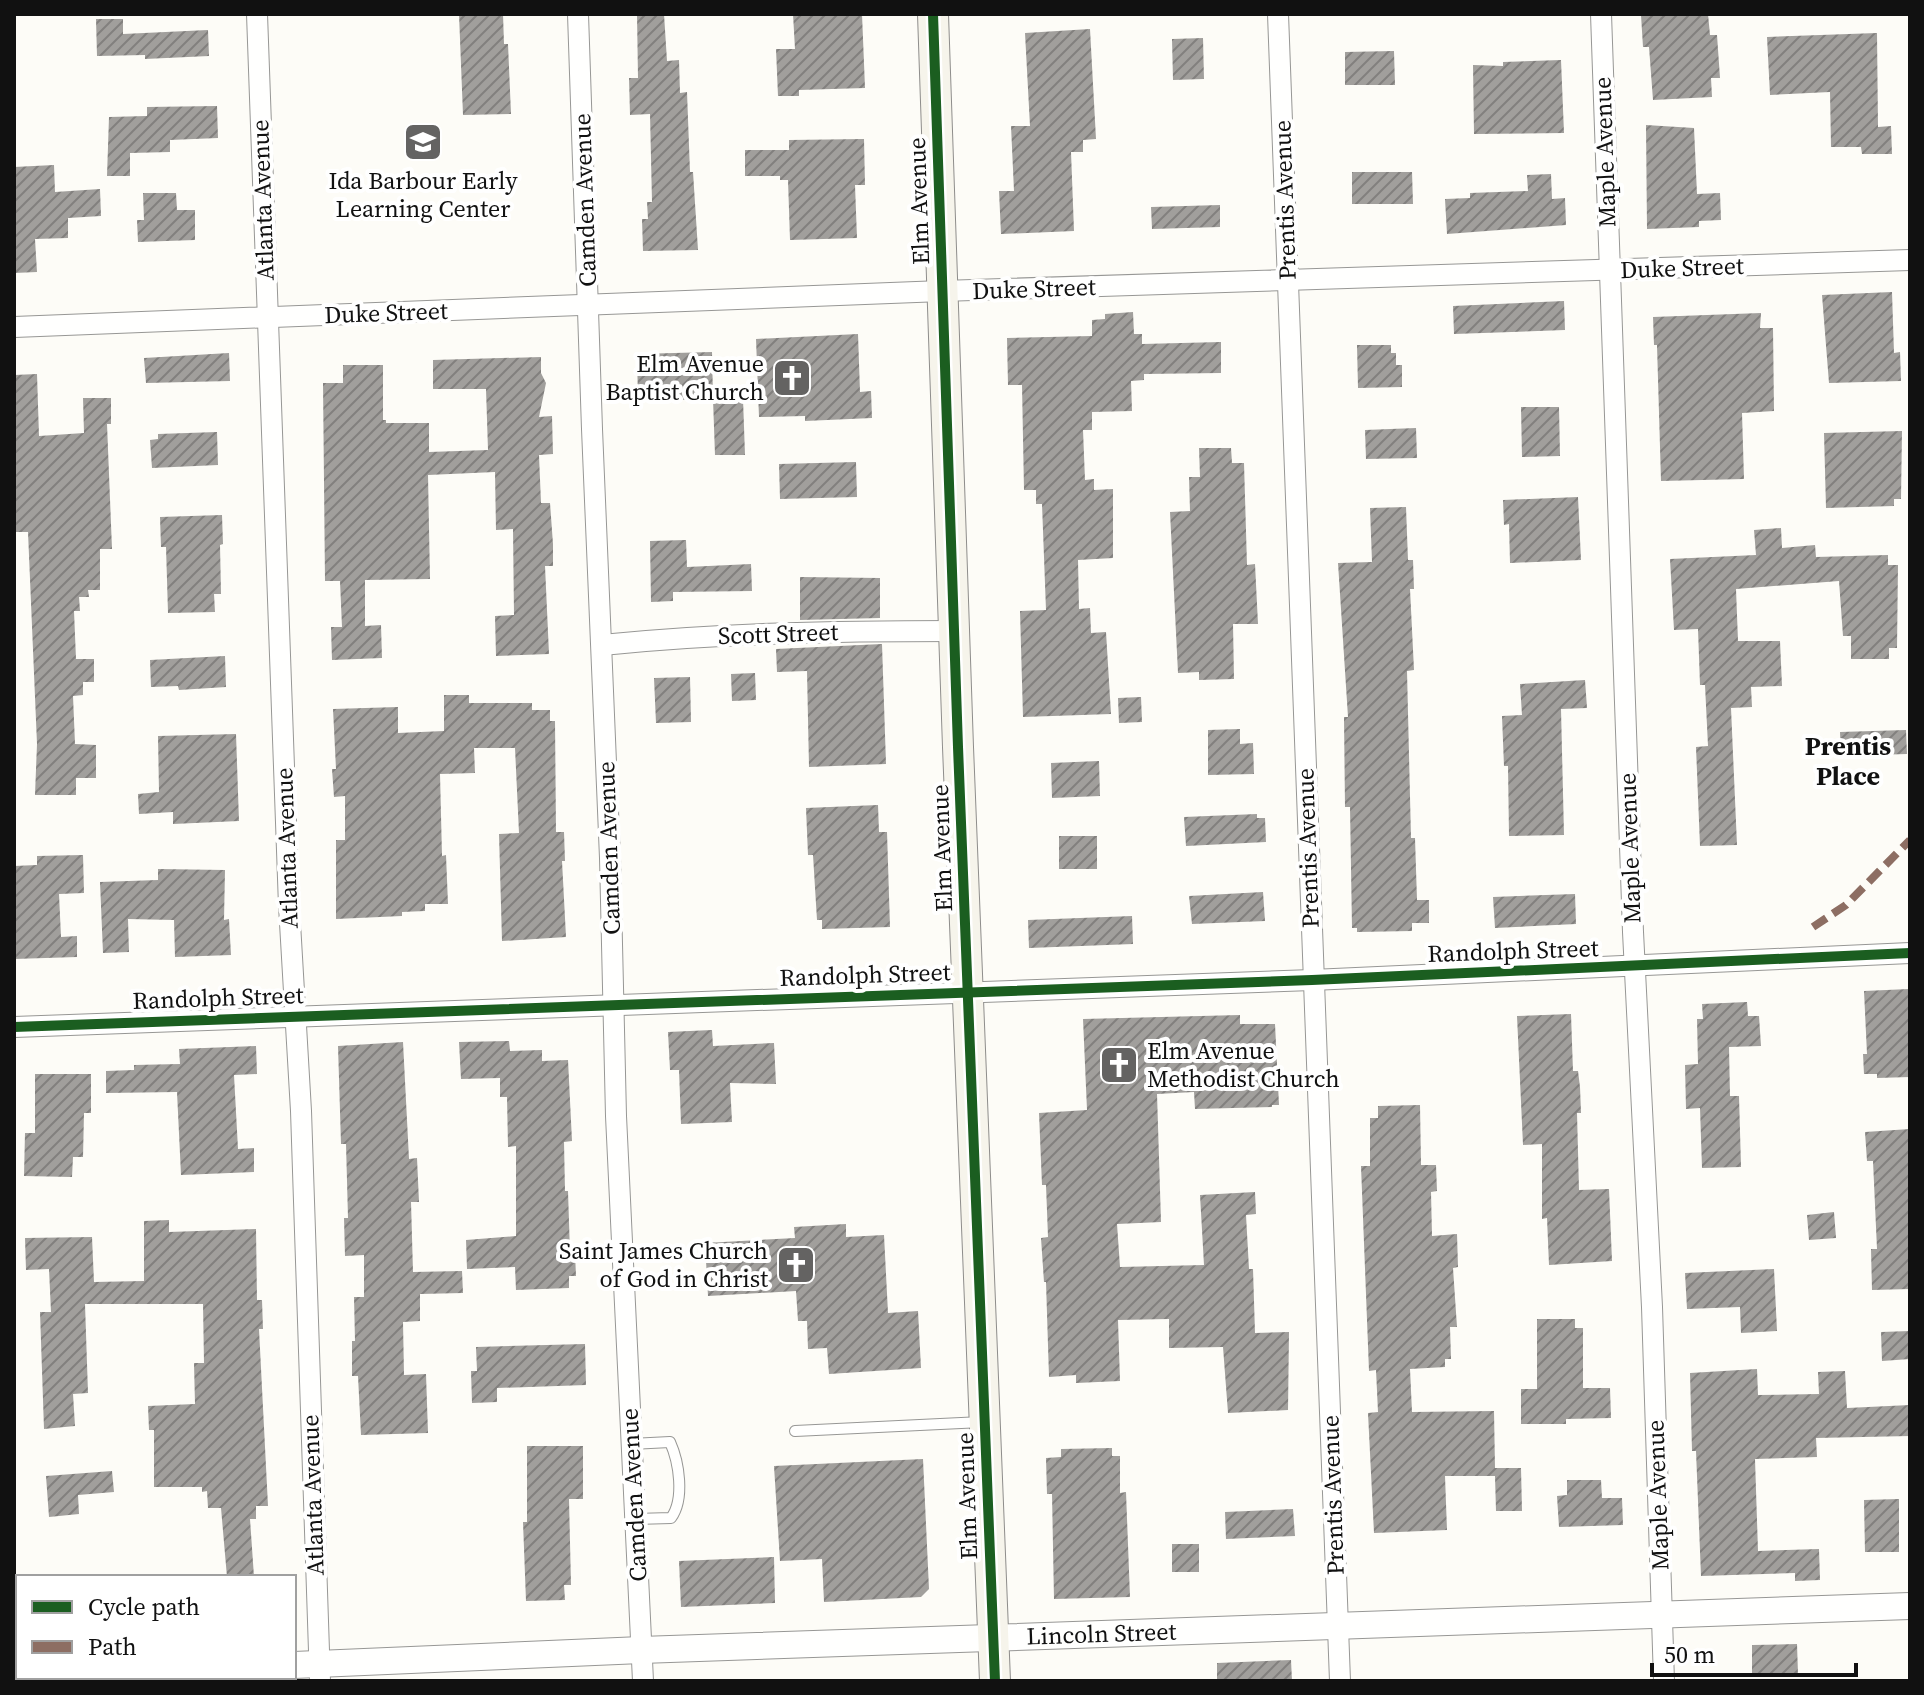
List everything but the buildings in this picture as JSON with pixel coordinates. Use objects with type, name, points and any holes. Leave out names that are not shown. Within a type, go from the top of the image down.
[{"type":"main road","name":"Elm Avenue","points":[[933,14],[995,1681]]},
{"type":"street","name":"Atlanta Avenue","points":[[257,14],[289,906],[301,1127],[311,1670]]},
{"type":"street","name":"Camden Avenue","points":[[578,14],[616,1116],[643,1681]]},
{"type":"street","name":"Prentis Avenue","points":[[1278,14],[1340,1681]]},
{"type":"street","name":"Maple Avenue","points":[[1601,14],[1664,1681]]},
{"type":"street","name":"Duke Street","points":[[14,327],[942,291],[1910,260]]},
{"type":"street","name":"Scott Street","points":[[602,645],[672,638],[820,631],[955,631]]},
{"type":"street","name":"Randolph Street","points":[[14,1027],[1312,980],[1910,953]]},
{"type":"street","name":"Lincoln Street","points":[[311,1670],[641,1650],[1910,1606]]},
{"type":"lane","points":[[795,1431],[984,1422]]},
{"type":"lane","points":[[631,1444],[670,1442],[677,1457],[679,1508],[671,1518],[635,1519]]},
{"type":"marked path","points":[[1813,927],[1846,905],[1910,840]]},
{"type":"cycle path","points":[[933,14],[995,1681]]},
{"type":"cycle path","points":[[14,1027],[1312,980],[1910,953]]},
{"type":"place","name":"Ida Barbour Early Learning Center","points":[[423,142]]},
{"type":"place","name":"Elm Avenue Baptist Church","points":[[792,378]]},
{"type":"place","name":"Elm Avenue Methodist Church","points":[[1119,1065]]},
{"type":"place","name":"Saint James Church of God in Christ","points":[[796,1265]]},
{"type":"district","name":"Prentis Place","points":[[1848,761]]}]
